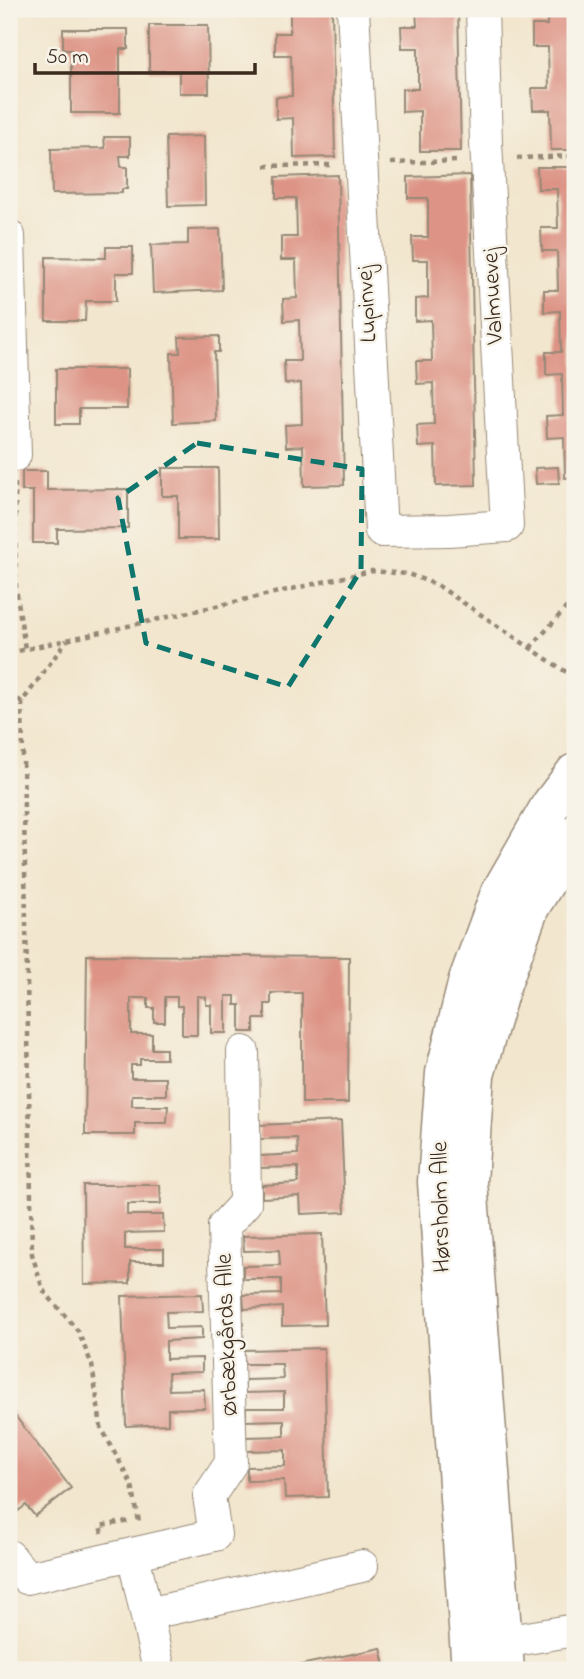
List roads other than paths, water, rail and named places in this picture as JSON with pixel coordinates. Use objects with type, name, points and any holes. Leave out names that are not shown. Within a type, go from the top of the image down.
[{"type":"main road","name":"Hørsholm Alle","points":[[487,1658],[437,1182],[445,1073],[468,980],[500,893],[550,806],[575,773]]},
{"type":"main road","name":"Hørsholm Alle","points":[[487,1658],[468,1182],[475,1075],[501,986],[530,907],[575,834]]},
{"type":"street","name":"Lupinvej","points":[[353,9],[381,530],[449,530]]},
{"type":"street","name":"Valmuevej","points":[[449,530],[507,526],[482,9]]},
{"type":"street","points":[[9,236],[15,455]]},
{"type":"street","name":"Ørbækgårds Alle","points":[[9,1556],[27,1578],[215,1535],[208,1496],[231,1463],[225,1226],[245,1203],[243,1052]]},
{"type":"street","points":[[139,1552],[147,1614],[159,1670]]},
{"type":"street","points":[[147,1614],[362,1566]]},
{"type":"street","points":[[487,1658],[575,1630]]}]
